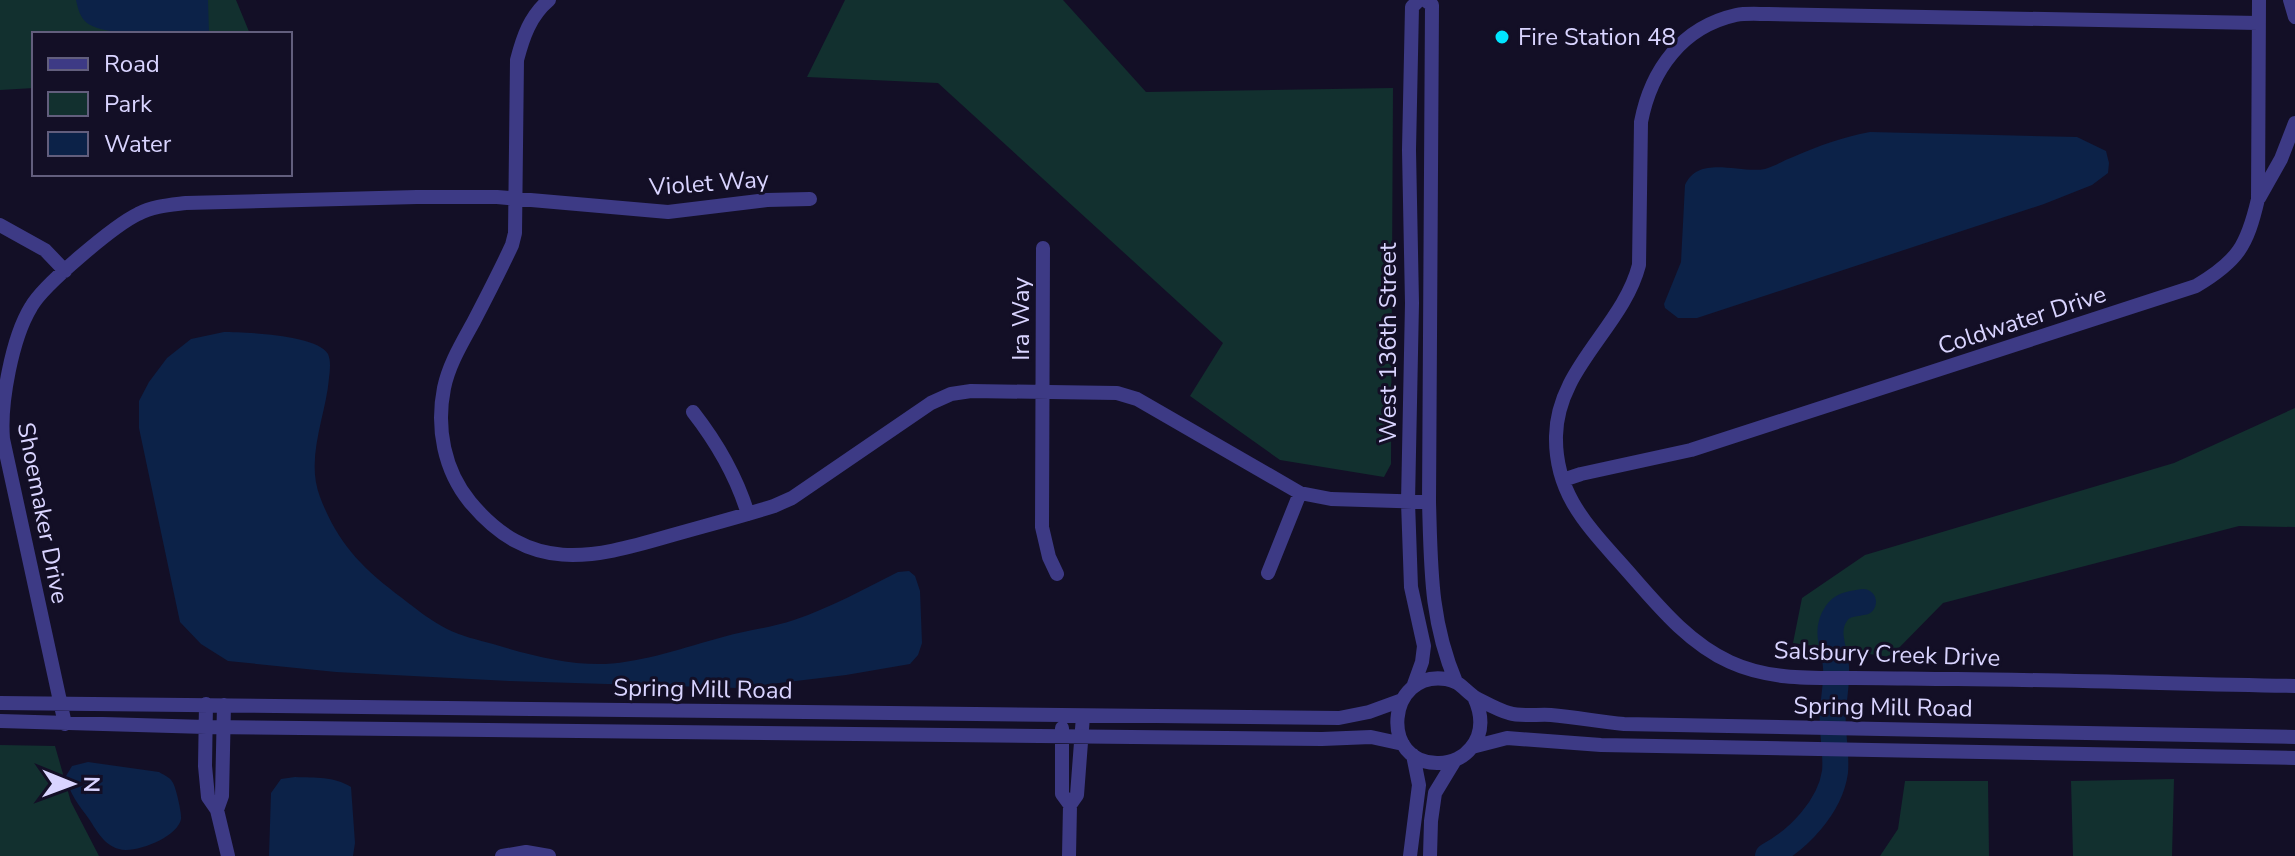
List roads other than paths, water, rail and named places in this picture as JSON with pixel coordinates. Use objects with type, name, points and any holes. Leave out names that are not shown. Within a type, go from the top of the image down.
[{"type":"street","name":"West 136th Street","points":[[1413,687],[1424,646],[1411,587],[1408,502],[1412,303],[1409,150],[1412,7],[1422,0],[1432,5],[1429,502],[1433,585],[1442,645],[1456,682]]},
{"type":"street","name":"Coldwater Drive","points":[[1563,480],[1691,450],[2196,286],[2230,263],[2251,229],[2258,199],[2259,0]]},
{"type":"street","points":[[2290,0],[2295,17]]},
{"type":"street","points":[[542,2],[526,31],[517,60],[515,233],[512,245],[450,366],[441,411],[441,435],[447,460],[464,495],[488,522],[515,541],[543,552],[583,557],[617,551],[748,514],[792,498],[931,403],[951,394],[971,391],[1117,393],[1137,399],[1300,493],[1331,499],[1429,502]]},
{"type":"street","name":"Salsbury Creek Drive","points":[[2258,23],[1768,14],[1737,15],[1690,35],[1672,51],[1645,100],[1641,122],[1639,265],[1626,299],[1568,385],[1559,408],[1556,455],[1575,510],[1680,628],[1711,653],[1751,671],[1827,678],[2295,686]]},
{"type":"street","points":[[2258,199],[2281,159],[2295,123]]},
{"type":"street","name":"Shoemaker Drive","points":[[65,724],[3,439],[2,408],[12,358],[25,318],[41,293],[121,224],[139,213],[162,206],[417,197],[516,198]]},
{"type":"street","name":"Violet Way","points":[[516,198],[668,212],[767,200],[810,199]]},
{"type":"street","points":[[0,225],[45,250],[65,271]]},
{"type":"street","name":"Ira Way","points":[[1043,248],[1042,527],[1049,557],[1057,574]]},
{"type":"street","points":[[693,412],[728,463],[748,514]]},
{"type":"street","points":[[1268,573],[1300,493]]},
{"type":"street","points":[[1410,856],[1419,785],[1396,722],[1402,700],[1413,687],[1434,679],[1456,682],[1474,697],[1480,709],[1481,722],[1479,736],[1472,747],[1455,760],[1435,793],[1430,856]]},
{"type":"street","name":"Spring Mill Road","points":[[1474,697],[1514,714],[1553,715],[1611,723],[2295,737]]},
{"type":"street","name":"Spring Mill Road","points":[[0,703],[1339,718],[1369,712],[1402,700]]},
{"type":"street","points":[[206,704],[208,797],[217,810],[228,856]]},
{"type":"street","points":[[217,810],[222,796],[224,705]]},
{"type":"street","points":[[1063,716],[1062,794],[1070,805]]},
{"type":"street","points":[[1069,856],[1070,805],[1077,795],[1083,716]]},
{"type":"street","name":"Spring Mill Road","points":[[0,721],[206,727],[1366,737],[1408,749]]},
{"type":"street","name":"Spring Mill Road","points":[[1472,747],[1507,738],[1601,745],[2295,758]]},
{"type":"street","points":[[1408,749],[1433,763],[1455,760]]},
{"type":"street","points":[[502,856],[526,852],[549,856]]},
{"type":"water","points":[[76,0],[208,0],[209,32],[111,31],[87,23]]},
{"type":"water","points":[[1870,132],[2077,137],[2106,151],[2108,173],[2092,185],[2044,204],[1697,318],[1678,318],[1665,308],[1681,262],[1685,185],[1691,176],[1710,168],[1765,169],[1821,146]]},
{"type":"water","points":[[224,332],[296,339],[321,348],[328,354],[327,392],[315,452],[316,482],[327,514],[343,542],[363,565],[418,611],[447,629],[549,658],[591,664],[620,663],[794,620],[898,572],[909,571],[915,576],[920,591],[922,643],[918,655],[910,664],[738,688],[336,672],[228,661],[201,644],[180,622],[139,428],[139,401],[167,358],[191,339]]},
{"type":"water","points":[[88,762],[159,772],[167,777],[173,783],[178,801],[181,819],[178,826],[155,843],[135,849],[119,849],[109,844],[78,804],[67,782],[66,776],[72,766]]},
{"type":"water","points":[[281,779],[331,779],[351,787],[353,856],[269,856],[271,793]]},
{"type":"waterway","points":[[1768,856],[1811,821],[1832,785],[1835,772],[1833,718],[1836,673],[1831,627],[1841,608],[1863,602]]},
{"type":"place","name":"Fire Station 48","points":[[1502,37]]}]
